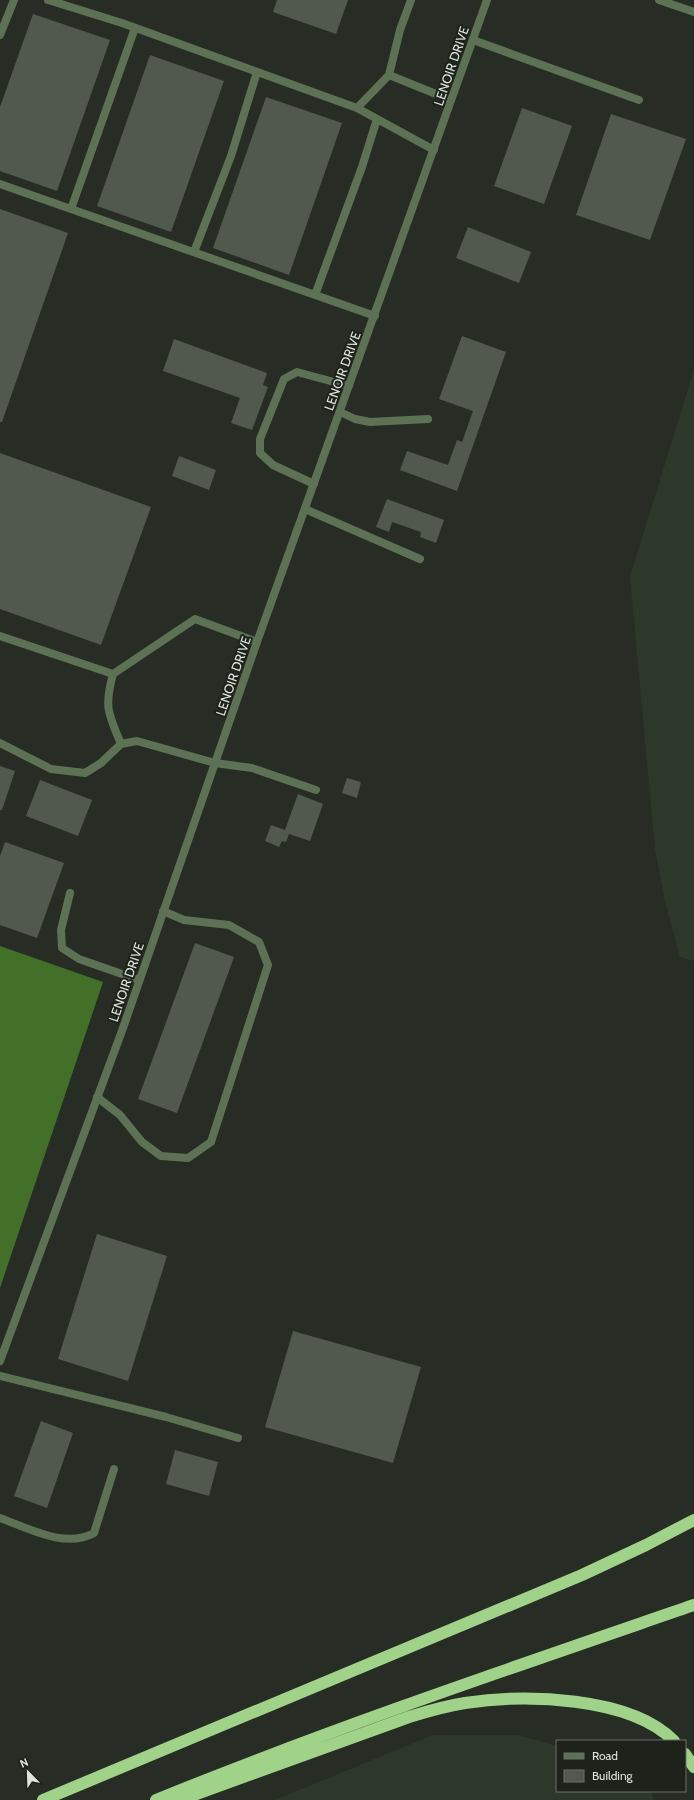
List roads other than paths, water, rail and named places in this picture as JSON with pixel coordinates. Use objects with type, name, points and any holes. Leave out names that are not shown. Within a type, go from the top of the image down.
[{"type":"highway","points":[[43,1800],[582,1574],[646,1545],[694,1520]]},
{"type":"highway","points":[[156,1800],[243,1765],[389,1711],[694,1606]]},
{"type":"highway","points":[[180,1800],[409,1717],[466,1703],[534,1699],[572,1702],[613,1709],[634,1715],[652,1724],[666,1733],[673,1740]]},
{"type":"highway","points":[[686,1755],[694,1767]]},
{"type":"street","points":[[0,35],[14,0]]},
{"type":"street","points":[[48,0],[135,28],[357,108],[434,150]]},
{"type":"street","points":[[357,108],[389,75],[400,30],[410,0]]},
{"type":"street","name":"LENOIR DRIVE","points":[[0,1360],[139,980],[257,642],[375,316],[486,0]]},
{"type":"street","points":[[660,0],[694,12]]},
{"type":"street","points":[[71,209],[135,28]]},
{"type":"street","points":[[473,40],[639,100]]},
{"type":"street","points":[[194,252],[231,156],[257,72]]},
{"type":"street","points":[[389,75],[452,100]]},
{"type":"street","points":[[315,295],[362,167],[377,119]]},
{"type":"street","points":[[0,184],[375,316]]},
{"type":"street","points":[[314,484],[273,465],[260,452],[260,438],[284,379],[298,372],[349,386]]},
{"type":"street","points":[[340,412],[355,419],[370,422],[428,419]]},
{"type":"street","points":[[305,509],[420,560]]},
{"type":"street","points":[[121,744],[108,714],[108,694],[113,674],[195,619],[257,642]]},
{"type":"street","points":[[0,636],[113,674]]},
{"type":"street","points":[[0,743],[51,769],[85,773],[101,763],[121,744],[137,741],[214,764],[252,768],[316,790]]},
{"type":"street","points":[[70,893],[61,930],[62,948],[79,959],[139,980]]},
{"type":"street","points":[[97,1097],[120,1115],[142,1142],[161,1156],[188,1158],[211,1142],[268,965],[258,942],[229,925],[184,920],[163,911]]},
{"type":"street","points":[[0,1376],[166,1417],[238,1438]]},
{"type":"street","points":[[0,1518],[49,1536],[73,1539],[85,1538],[94,1533],[114,1469]]}]
